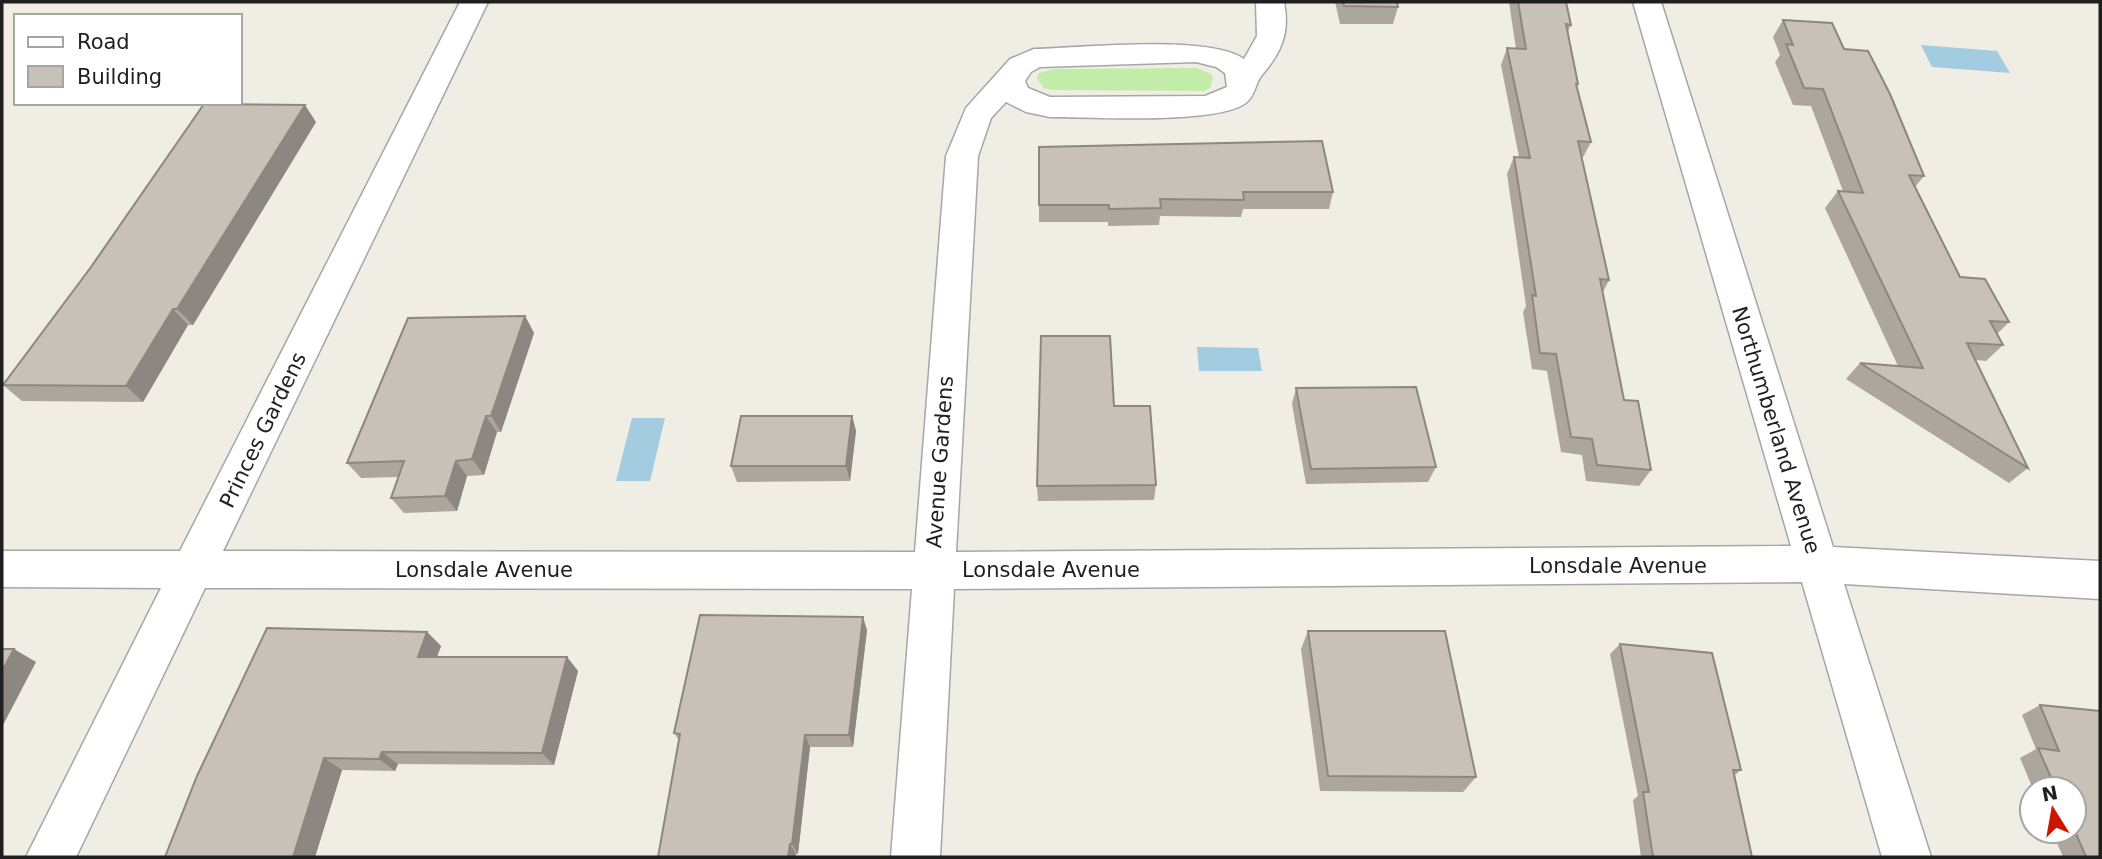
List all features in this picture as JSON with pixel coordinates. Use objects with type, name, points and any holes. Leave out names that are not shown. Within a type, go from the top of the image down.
[{"type":"street","name":"Princes Gardens","points":[[50,857],[474,2]]},
{"type":"street","points":[[1008,81],[1012,91],[1034,106],[1207,106],[1235,97],[1242,88],[1242,78],[1268,51],[1273,19],[1270,2]]},
{"type":"street","name":"Northumberland Avenue","points":[[1647,2],[1906,857]]},
{"type":"street","name":"Avenue Gardens","points":[[915,857],[961,156],[977,115],[1008,81],[1012,71],[1021,63],[1034,58],[1063,55],[1212,55],[1237,68],[1242,78]]},
{"type":"street","name":"Lonsdale Avenue","points":[[2,569],[932,571],[1816,564],[2100,580]]},
{"type":"green space","points":[[1197,68],[1211,74],[1213,79],[1210,88],[1204,91],[1052,90],[1044,88],[1037,79],[1039,73],[1054,69]]},
{"type":"water","points":[[1921,45],[1997,51],[2010,73],[1932,67]]},
{"type":"water","points":[[1197,347],[1258,348],[1262,371],[1199,371]]},
{"type":"water","points":[[632,418],[665,418],[650,481],[616,481]]},
{"type":"building","points":[[1343,2],[1397,2],[1398,7],[1344,6]]},
{"type":"building","points":[[1518,2],[1566,2],[1571,25],[1566,24],[1576,84],[1591,142],[1578,141],[1609,280],[1600,279],[1624,400],[1638,401],[1651,470],[1597,465],[1592,439],[1571,437],[1556,354],[1540,353],[1532,295],[1536,296],[1514,157],[1530,158],[1507,48],[1526,49]]},
{"type":"building","points":[[1783,20],[1832,23],[1844,49],[1868,51],[1890,94],[1924,176],[1909,175],[1960,277],[1985,279],[2009,322],[1990,321],[2003,345],[1967,343],[2028,468],[1860,363],[1923,368],[1838,191],[1863,193],[1823,89],[1804,88],[1786,44],[1793,45]]},
{"type":"building","points":[[203,105],[305,105],[126,386],[3,385],[91,267]]},
{"type":"building","points":[[1322,141],[1333,192],[1243,192],[1244,200],[1160,199],[1161,208],[1109,209],[1109,205],[1039,205],[1039,147]]},
{"type":"building","points":[[525,316],[491,416],[486,416],[472,459],[456,461],[445,496],[391,498],[404,461],[347,463],[408,318]]},
{"type":"building","points":[[1041,336],[1110,336],[1114,406],[1150,406],[1156,485],[1037,486]]},
{"type":"building","points":[[1416,387],[1436,467],[1311,469],[1296,388]]},
{"type":"building","points":[[741,416],[852,416],[846,466],[731,466]]},
{"type":"building","points":[[700,615],[863,617],[849,735],[805,735],[792,844],[788,857],[658,857],[680,734],[674,733]]},
{"type":"building","points":[[267,628],[427,632],[418,657],[567,657],[542,753],[382,752],[379,759],[324,758],[293,857],[165,857],[197,776]]},
{"type":"building","points":[[1308,631],[1445,631],[1476,777],[1328,776]]},
{"type":"building","points":[[1620,644],[1712,653],[1741,770],[1733,770],[1752,857],[1653,857],[1643,792],[1649,792]]},
{"type":"building","points":[[2,649],[14,649],[2,671]]},
{"type":"building","points":[[2040,705],[2100,711],[2100,857],[2086,857],[2081,845],[2088,845],[2088,775],[2050,775],[2038,748],[2059,751]]}]
